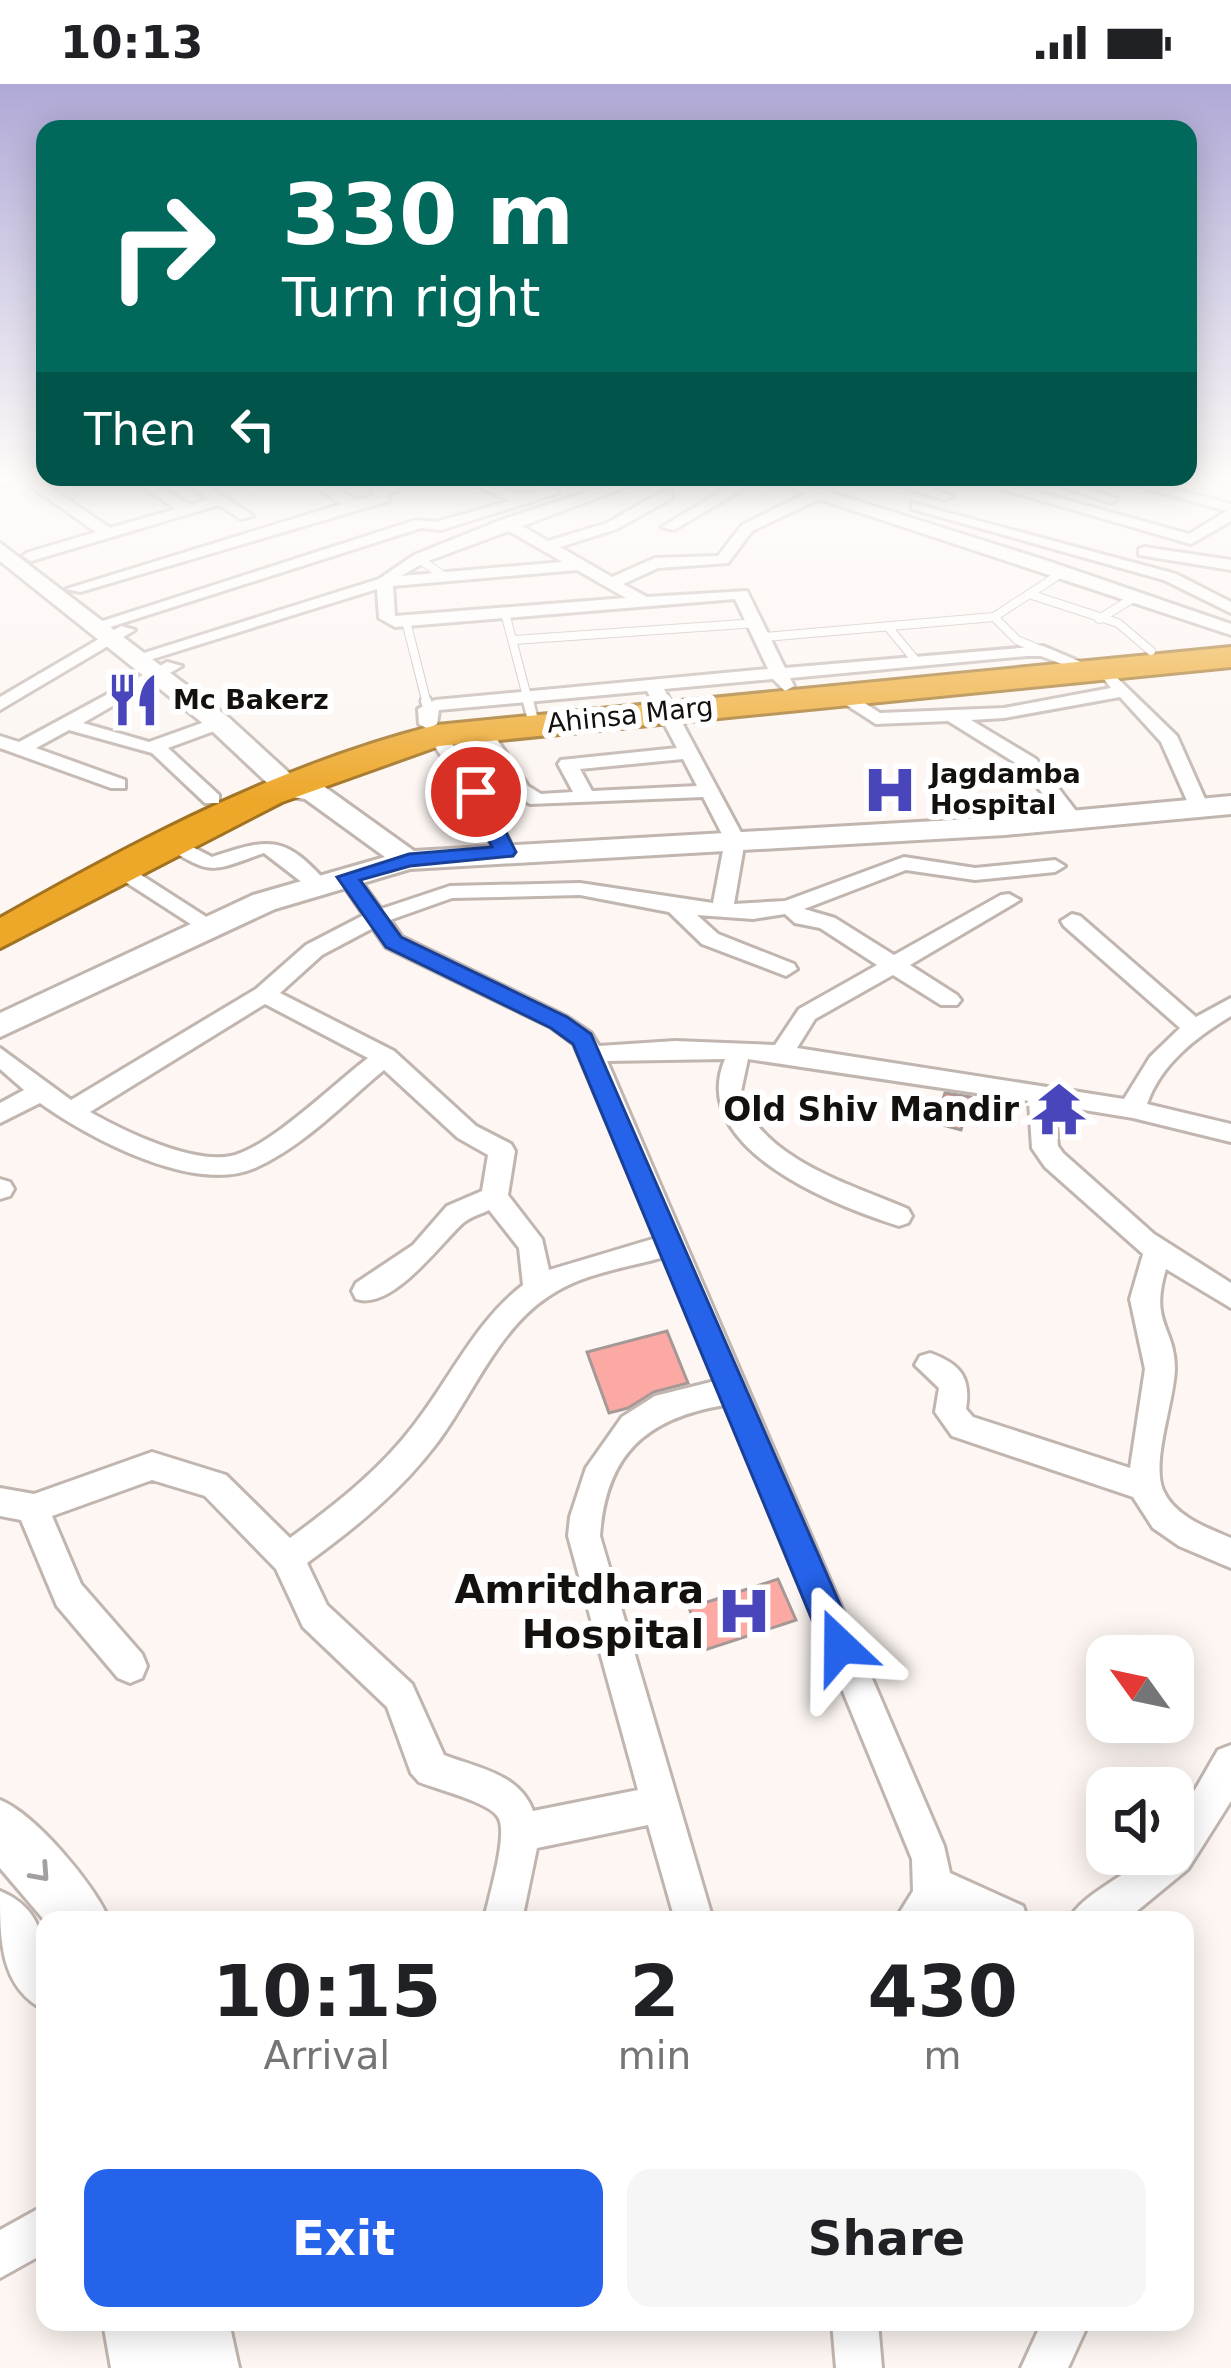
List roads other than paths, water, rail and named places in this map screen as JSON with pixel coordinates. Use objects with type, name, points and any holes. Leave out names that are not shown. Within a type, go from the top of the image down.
[{"type":"highway","name":"Ahinsa Marg","points":[[0,934],[117,868],[298,779],[431,722],[782,680],[1086,669],[1150,651],[1231,644]]},
{"type":"highway","name":"Ahinsa Marg","points":[[660,698],[840,695],[1231,657]]},
{"type":"highway","name":"Ahinsa Marg","points":[[431,722],[481,730],[529,710]]},
{"type":"highway","name":"Ahinsa Marg","points":[[0,908],[212,799],[298,779]]},
{"type":"street","points":[[61,588],[298,779]]},
{"type":"street","points":[[79,588],[74,589],[112,628]]},
{"type":"street","points":[[0,705],[112,628],[231,588]]},
{"type":"street","points":[[21,749],[67,724],[156,663],[369,588]]},
{"type":"street","points":[[385,588],[387,618],[406,621],[741,594]]},
{"type":"street","points":[[620,588],[644,602]]},
{"type":"street","points":[[738,588],[782,680],[917,662],[1086,669],[1170,740],[1220,810]]},
{"type":"street","points":[[1108,588],[1231,630]]},
{"type":"street","points":[[1191,588],[1231,608]]},
{"type":"street","points":[[156,663],[219,723],[409,860]]},
{"type":"street","points":[[840,695],[868,718],[1004,713],[1086,669]]},
{"type":"street","points":[[660,698],[734,840],[722,910]]},
{"type":"street","points":[[952,716],[1029,763],[1073,820]]},
{"type":"street","points":[[431,722],[476,792],[505,852]]},
{"type":"street","points":[[67,724],[130,745],[156,747],[219,723]]},
{"type":"street","points":[[481,730],[529,796],[554,801],[709,791]]},
{"type":"street","points":[[0,742],[118,784]]},
{"type":"street","points":[[156,747],[212,799]]},
{"type":"street","points":[[586,799],[568,764],[689,753]]},
{"type":"street","points":[[0,1026],[264,902],[409,860],[1220,810]]},
{"type":"street","points":[[171,842],[210,865],[248,849],[271,848],[333,882],[375,918],[394,942],[559,1022],[583,1039],[931,1858],[932,1898],[921,1911]]},
{"type":"street","points":[[69,1113],[264,994],[299,960],[375,918],[466,889],[580,889],[676,907],[722,910],[789,907],[904,863],[975,874],[1054,866]]},
{"type":"street","points":[[117,868],[211,927]]},
{"type":"street","points":[[779,1055],[803,1017],[1009,900]]},
{"type":"street","points":[[676,907],[710,939],[786,969]]},
{"type":"street","points":[[789,907],[896,963],[949,1000]]},
{"type":"street","points":[[1072,921],[1210,1024]]},
{"type":"street","points":[[264,994],[385,1058],[467,1132],[502,1151],[494,1197],[532,1246],[537,1289]]},
{"type":"street","points":[[1132,1109],[1139,1084],[1231,1006]]},
{"type":"street","points":[[592,1054],[740,1051],[779,1055],[1132,1109],[1231,1132]]},
{"type":"street","points":[[740,1051],[728,1098],[753,1139],[784,1163],[898,1216]]},
{"type":"street","points":[[0,1056],[69,1113],[132,1147],[224,1168],[254,1158],[385,1058]]},
{"type":"street","points":[[0,1114],[40,1092]]},
{"type":"street","points":[[1041,1098],[1046,1148],[1054,1160],[1157,1251],[1231,1297]]},
{"type":"street","points":[[366,1291],[423,1252],[456,1214],[494,1197]]},
{"type":"street","points":[[288,1558],[390,1476],[423,1438],[516,1308],[537,1289],[669,1245]]},
{"type":"street","points":[[1157,1251],[1144,1300],[1161,1367],[1141,1466],[1142,1486],[1161,1515],[1198,1540],[1231,1553]]},
{"type":"street","points":[[930,1365],[955,1383],[950,1412],[963,1427],[1142,1486]]},
{"type":"street","points":[[692,1911],[584,1536],[584,1513],[605,1464],[647,1415],[680,1401],[732,1391]]},
{"type":"street","points":[[130,1666],[69,1602],[17,1505],[134,1469],[164,1467],[215,1485],[288,1558],[315,1616],[400,1696],[424,1760],[432,1769],[499,1793],[513,1805],[521,1832],[505,1911]]},
{"type":"street","points":[[1105,1911],[1139,1893],[1166,1870],[1207,1810],[1231,1763]]},
{"type":"street","points":[[521,1832],[663,1803]]},
{"type":"street","points":[[0,1827],[73,1911]]},
{"type":"street","points":[[933,1885],[989,1911]]},
{"type":"street","points":[[0,1919],[36,1969]]},
{"type":"street","points":[[0,2256],[36,2233]]},
{"type":"street","points":[[138,2331],[145,2368]]},
{"type":"street","points":[[198,2331],[205,2368]]},
{"type":"street","points":[[1044,2368],[1062,2331]]},
{"type":"lane","points":[[514,640],[889,627],[994,617],[1042,588]]},
{"type":"lane","points":[[1032,595],[1123,626],[1150,651]]},
{"type":"lane","points":[[1100,619],[1135,597]]},
{"type":"lane","points":[[505,613],[529,710]]},
{"type":"lane","points":[[994,617],[1017,640],[1086,669]]},
{"type":"lane","points":[[406,621],[431,722]]},
{"type":"lane","points":[[889,627],[917,662]]},
{"type":"place","name":"Mc Bakerz","points":[[133,700]]},
{"type":"place","name":"Jagdamba Hospital","points":[[890,790]]},
{"type":"place","name":"Old Shiv Mandir","points":[[1059,1109]]},
{"type":"place","name":"Amritdhara Hospital","points":[[744,1611]]}]
